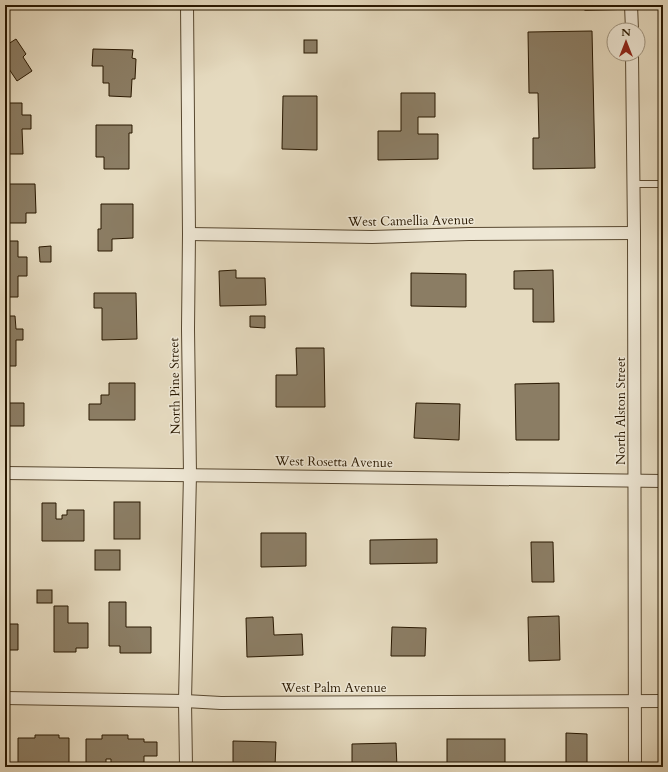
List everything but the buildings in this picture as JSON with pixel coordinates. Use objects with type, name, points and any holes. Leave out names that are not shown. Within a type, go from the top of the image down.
[{"type":"street","name":"North Pine Street","points":[[186,767],[185,701],[190,474],[187,5]]},
{"type":"street","points":[[631,6],[632,22]]},
{"type":"street","name":"North Alston Street","points":[[632,62],[634,233],[635,767]]},
{"type":"street","name":"West Camellia Avenue","points":[[189,234],[372,237],[469,234],[634,233]]},
{"type":"street","name":"West Rosetta Avenue","points":[[5,473],[190,474],[663,481]]},
{"type":"street","name":"West Palm Avenue","points":[[5,698],[229,703],[663,701]]},
{"type":"lane","points":[[587,7],[649,5]]},
{"type":"lane","points":[[633,184],[663,184]]}]
